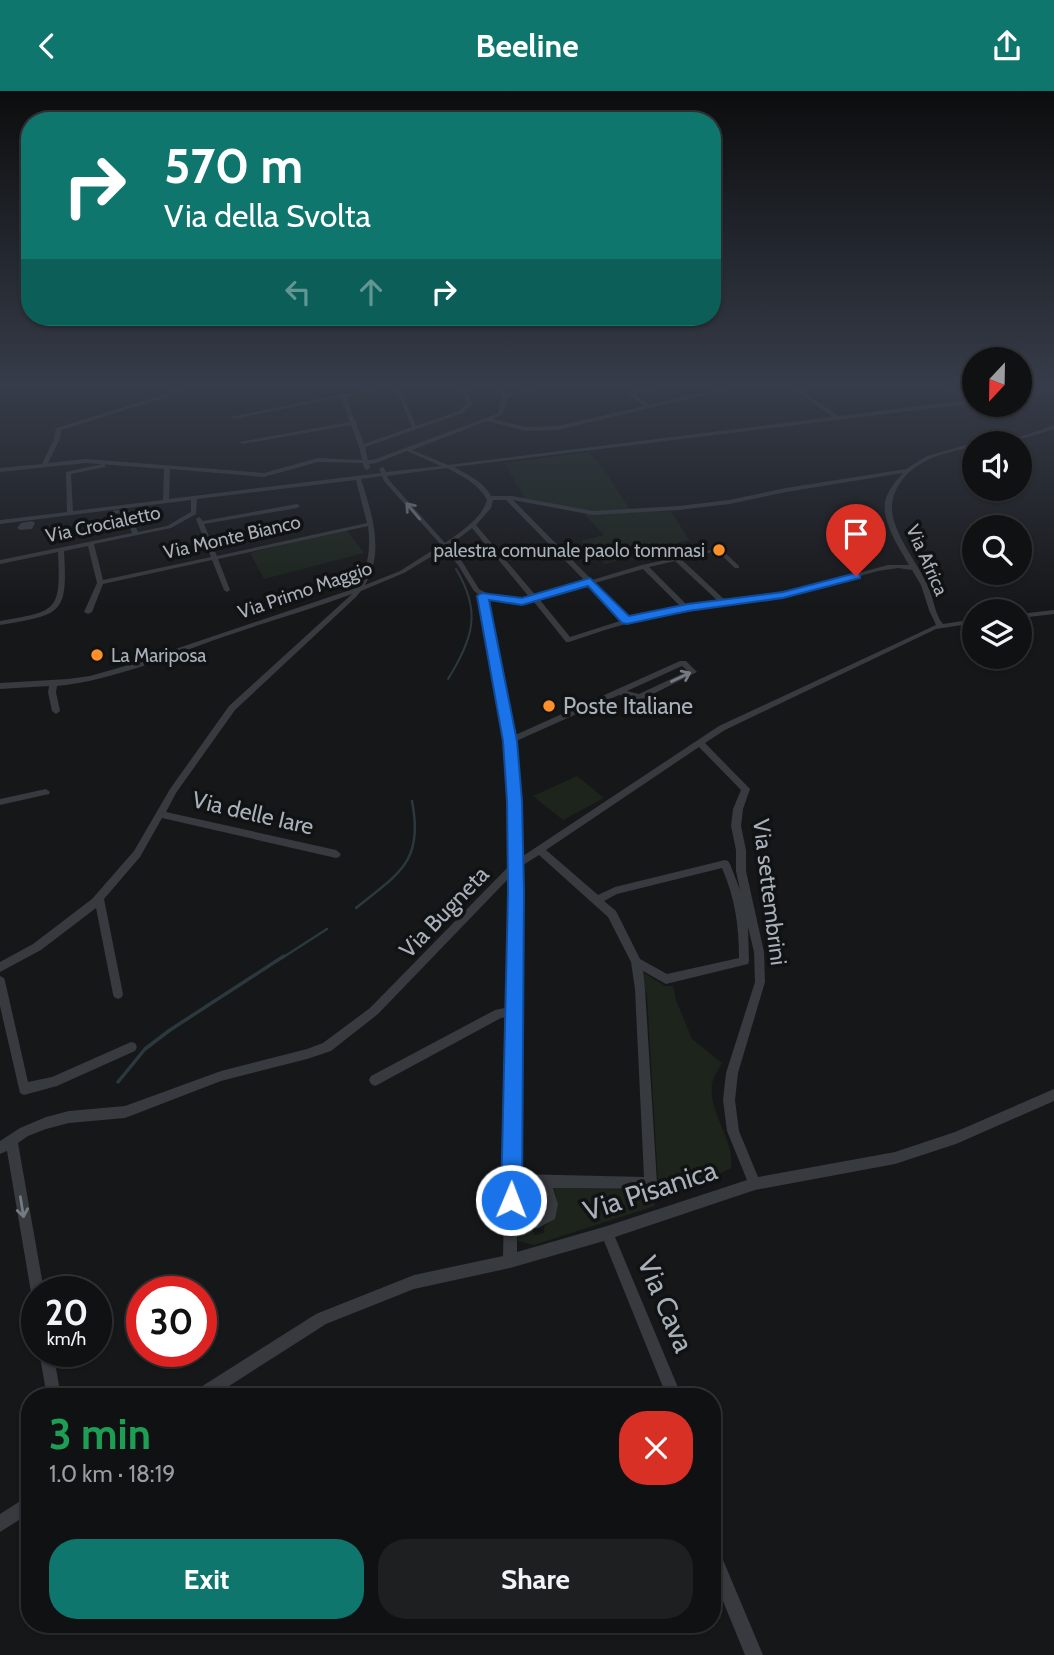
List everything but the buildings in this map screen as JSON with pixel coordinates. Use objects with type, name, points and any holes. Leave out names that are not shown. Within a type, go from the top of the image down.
[{"type":"street","points":[[45,464],[47,460]]},
{"type":"street","points":[[238,492],[264,475],[318,460],[366,463],[380,460],[383,474],[461,564],[482,596],[510,741],[514,801],[510,1261]]},
{"type":"street","points":[[365,460],[368,476]]},
{"type":"street","points":[[433,460],[462,475],[485,491],[490,498],[507,498],[581,512],[643,511],[729,502],[908,470],[924,460]]},
{"type":"street","points":[[0,521],[496,460]]},
{"type":"street","points":[[71,514],[68,473],[102,466],[104,462]]},
{"type":"street","points":[[0,470],[45,464],[104,462],[264,475]]},
{"type":"street","points":[[462,475],[471,463]]},
{"type":"street","points":[[166,501],[167,468]]},
{"type":"street","points":[[423,469],[462,475]]},
{"type":"street","name":"Via Africa","points":[[908,470],[890,495],[887,504],[912,568],[923,583],[934,618],[940,625]]},
{"type":"street","points":[[358,478],[370,524],[372,563],[359,589]]},
{"type":"street","name":"Via Crocialetto","points":[[0,562],[169,527],[194,513],[194,498]]},
{"type":"street","name":"Via Primo Maggio","points":[[0,686],[53,688],[113,672],[359,589],[401,572],[444,547],[488,509],[490,498]]},
{"type":"street","points":[[507,498],[627,621]]},
{"type":"street","points":[[201,523],[297,506]]},
{"type":"street","points":[[32,523],[125,511],[136,535]]},
{"type":"street","points":[[194,513],[201,523],[227,590]]},
{"type":"street","name":"Via Monte Bianco","points":[[100,583],[370,524]]},
{"type":"street","points":[[472,524],[569,641],[627,621],[687,608],[783,595],[903,565],[912,568]]},
{"type":"street","points":[[88,612],[100,583],[91,544]]},
{"type":"street","points":[[482,596],[505,601],[534,600],[644,566],[718,549],[737,568]]},
{"type":"street","points":[[0,624],[50,612],[58,604],[64,593],[61,550]]},
{"type":"street","points":[[676,558],[724,603]]},
{"type":"street","points":[[644,566],[687,608]]},
{"type":"street","name":"Via delle Iare","points":[[0,967],[37,947],[99,898],[137,854],[188,769],[232,708],[359,589]]},
{"type":"street","points":[[1032,615],[1054,612]]},
{"type":"street","name":"Via Bugneta","points":[[6,1144],[46,1123],[69,1117],[125,1112],[221,1076],[327,1047],[374,1011],[515,866],[539,849],[722,728],[940,625],[962,622]]},
{"type":"street","points":[[510,741],[683,663],[693,671],[640,697],[619,692]]},
{"type":"street","points":[[53,688],[56,711]]},
{"type":"street","name":"Via settembrini","points":[[700,743],[746,789],[738,809],[736,826],[741,850],[741,871],[759,952],[760,982],[732,1073],[729,1100],[733,1131],[755,1184]]},
{"type":"street","points":[[0,803],[46,792]]},
{"type":"street","name":"Via delle Iare","points":[[160,814],[336,854]]},
{"type":"street","points":[[512,1180],[651,1183],[640,989],[636,962],[612,914],[539,849]]},
{"type":"street","points":[[597,900],[615,891],[725,864],[745,919],[744,961],[666,979],[636,962]]},
{"type":"street","points":[[99,898],[118,994]]},
{"type":"street","points":[[0,981],[24,1089],[53,1082],[131,1047]]},
{"type":"street","points":[[375,1080],[499,1013],[514,1011]]},
{"type":"street","name":"Via Pisanica","points":[[212,1388],[321,1319],[414,1282],[510,1261],[607,1233],[755,1184],[895,1158],[956,1137],[1054,1095]]},
{"type":"street","points":[[6,1144],[33,1276]]},
{"type":"street","points":[[511,1221],[538,1222],[550,1215],[552,1199],[539,1182]]},
{"type":"street","name":"Via Cava","points":[[607,1233],[671,1388]]},
{"type":"street","points":[[49,1367],[53,1388]]},
{"type":"street","points":[[0,1524],[21,1509]]},
{"type":"street","points":[[721,1576],[754,1655]]},
{"type":"shaded area","points":[[527,460],[596,460],[630,510],[596,512],[526,500],[504,463]]},
{"type":"shaded area","points":[[671,511],[689,540],[605,564],[581,541],[604,535],[584,514]]},
{"type":"shaded area","points":[[346,529],[364,553],[264,579],[250,553]]},
{"type":"shaded area","points":[[577,776],[604,798],[563,820],[533,796]]},
{"type":"shaded area","points":[[641,971],[665,986],[673,986],[692,1039],[722,1063],[713,1081],[712,1095],[729,1147],[731,1168],[668,1199],[658,1182],[647,996]]},
{"type":"shaded area","points":[[554,1188],[654,1190],[655,1206],[534,1245],[518,1241],[518,1235],[532,1230],[535,1235],[544,1233],[544,1227],[556,1210]]},
{"type":"waterway","points":[[448,679],[463,651],[471,625],[469,599],[456,569]]},
{"type":"waterway","points":[[356,908],[385,885],[405,864],[414,839],[412,801]]},
{"type":"waterway","points":[[282,958],[327,929]]},
{"type":"waterway","points":[[118,1082],[145,1049],[170,1030],[284,956]]},
{"type":"place","name":"palestra comunale paolo tommasi","points":[[719,550]]},
{"type":"place","name":"La Mariposa","points":[[97,655]]},
{"type":"place","name":"Poste Italiane","points":[[549,706]]},
{"type":"route","points":[[511,1200],[516,891],[513,774],[501,688],[482,596],[522,602],[590,582],[627,621],[688,608],[753,601],[856,576]]}]
